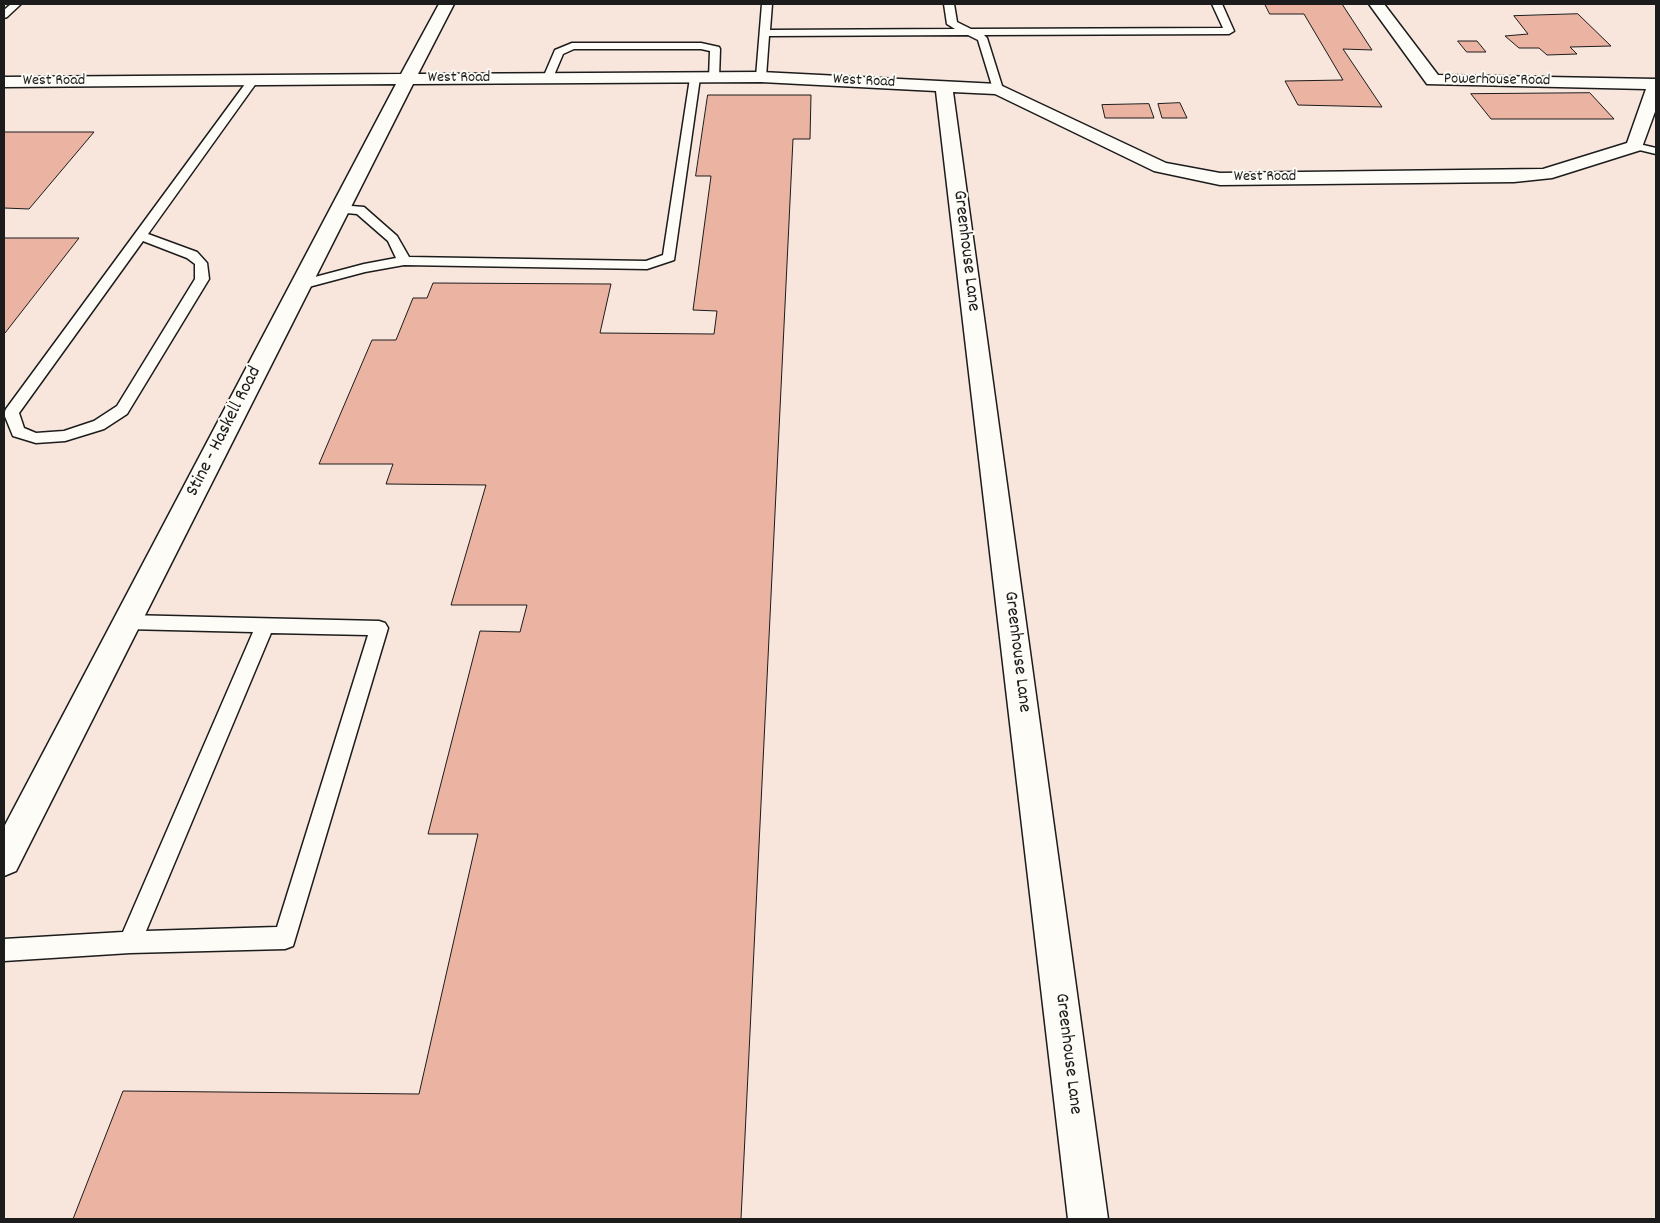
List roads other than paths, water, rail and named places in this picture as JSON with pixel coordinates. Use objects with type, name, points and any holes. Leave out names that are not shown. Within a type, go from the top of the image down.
[{"type":"street","name":"Stine - Haskell Road","points":[[4,860],[446,4]]},
{"type":"street","name":"Powerhouse Road","points":[[1376,4],[1433,80],[1656,84]]},
{"type":"street","name":"West Road","points":[[4,82],[252,82],[761,77],[998,89],[1161,166],[1220,179],[1522,176],[1545,174],[1635,146]]},
{"type":"street","points":[[1635,146],[1656,84]]},
{"type":"street","name":"Greenhouse Lane","points":[[944,86],[1088,1219]]},
{"type":"lane","points":[[4,15],[16,4]]},
{"type":"lane","points":[[761,77],[767,4]]},
{"type":"lane","points":[[949,4],[952,24],[982,38],[998,89]]},
{"type":"lane","points":[[765,34],[967,31],[1229,31],[1217,4]]},
{"type":"lane","points":[[548,78],[559,52],[572,46],[701,46],[715,48],[714,78]]},
{"type":"lane","points":[[301,285],[364,268],[404,261],[646,265],[669,257],[696,78]]},
{"type":"lane","points":[[139,235],[192,255],[201,263],[202,279],[122,410],[99,425],[65,436],[36,438],[18,432],[11,414],[139,235],[252,82]]},
{"type":"lane","points":[[1635,146],[1656,151]]},
{"type":"lane","points":[[339,210],[360,210],[393,239],[404,261]]},
{"type":"lane","points":[[4,950],[130,942],[285,938],[379,628],[126,622]]},
{"type":"lane","points":[[130,942],[265,625]]}]
